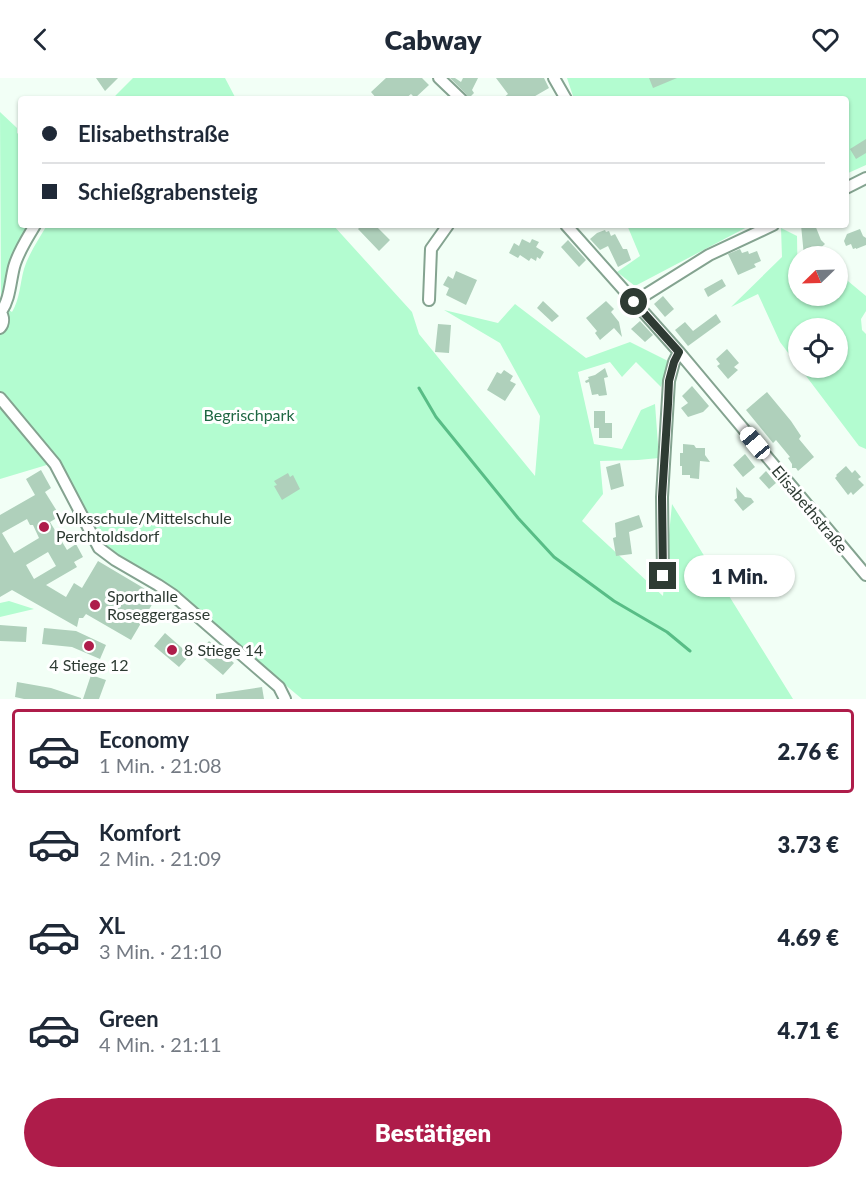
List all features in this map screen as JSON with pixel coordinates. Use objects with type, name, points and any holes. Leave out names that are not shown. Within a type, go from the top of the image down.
[{"type":"street","points":[[440,78],[458,96]]},
{"type":"street","points":[[554,78],[564,96]]},
{"type":"street","points":[[849,186],[866,178]]},
{"type":"street","points":[[0,328],[3,317],[0,312],[6,306],[14,266],[33,228]]},
{"type":"street","points":[[429,300],[431,249],[446,228]]},
{"type":"street","name":"Elisabethstraße","points":[[569,228],[679,352],[866,575]]},
{"type":"street","points":[[634,302],[709,255],[767,228]]},
{"type":"street","points":[[663,576],[662,497],[669,381],[679,352]]},
{"type":"street","points":[[0,398],[51,458],[99,548],[115,560],[159,585],[179,601],[279,687],[285,699]]},
{"type":"green space","points":[[133,78],[225,78],[234,96],[115,96]]},
{"type":"green space","points":[[567,78],[866,78],[866,165],[849,173],[849,96],[573,96]]},
{"type":"green space","points":[[0,112],[17,128],[18,228],[30,228],[1,303]]},
{"type":"green space","name":"Begrischpark","points":[[45,228],[336,228],[412,312],[419,334],[535,476],[540,416],[500,343],[444,310],[498,323],[515,304],[586,358],[630,342],[668,361],[661,387],[636,362],[622,377],[610,362],[578,372],[594,444],[622,449],[641,410],[655,404],[659,458],[600,461],[603,494],[582,521],[663,596],[672,504],[793,699],[302,699],[175,592],[103,543],[60,461],[0,479],[0,335],[5,330],[9,310],[12,312],[17,302],[26,263]]},
{"type":"green space","points":[[628,228],[745,228],[635,286],[617,272],[640,256]]},
{"type":"green space","points":[[781,228],[797,236],[797,246],[788,246],[788,306],[848,306],[848,281],[866,296],[866,311],[861,319],[862,330],[866,334],[866,449],[859,446],[808,378],[848,378],[848,318],[788,318],[788,353],[780,342],[758,294],[731,307],[782,257]]},
{"type":"green space","points":[[9,601],[34,609],[0,617],[0,603]]},
{"type":"building","points":[[96,78],[118,78],[105,91]]},
{"type":"building","points":[[386,78],[422,78],[429,85],[417,96],[411,94],[409,96],[374,96],[371,92]]},
{"type":"building","points":[[450,78],[461,82],[463,78],[478,78],[472,90],[474,93],[471,96]]},
{"type":"building","points":[[496,78],[544,78],[549,88],[535,96],[506,96],[508,94]]},
{"type":"building","points":[[649,78],[677,78],[653,88]]},
{"type":"building","points":[[866,139],[866,153],[856,159],[850,149]]},
{"type":"building","points":[[378,228],[390,240],[379,251],[358,229]]},
{"type":"building","points":[[801,228],[816,228],[825,244],[803,246]]},
{"type":"building","points":[[860,229],[866,238],[866,245],[856,249],[853,249],[851,244],[846,246],[844,241],[847,234]]},
{"type":"building","points":[[605,230],[609,231],[611,236],[615,234],[623,249],[627,249],[631,260],[618,267],[608,246],[600,250],[590,239]]},
{"type":"building","points":[[522,239],[530,243],[532,239],[539,242],[536,247],[544,252],[540,259],[537,257],[536,261],[531,258],[529,261],[520,255],[518,258],[509,253],[514,243],[519,246]]},
{"type":"building","points":[[568,240],[586,260],[579,267],[561,247]]},
{"type":"building","points":[[740,249],[742,253],[748,251],[749,254],[757,251],[761,261],[754,264],[756,267],[738,275],[728,254]]},
{"type":"building","points":[[456,271],[477,280],[466,305],[446,295],[449,288],[443,285],[448,276],[453,279]]},
{"type":"building","points":[[722,279],[726,286],[708,297],[704,289]]},
{"type":"building","points":[[663,296],[674,309],[665,317],[654,304]]},
{"type":"building","points":[[543,301],[559,316],[552,322],[537,308]]},
{"type":"building","points":[[606,301],[614,309],[611,312],[619,322],[622,337],[614,328],[600,340],[595,333],[597,331],[586,318]]},
{"type":"building","points":[[716,314],[721,322],[688,346],[675,330],[685,322],[693,331]]},
{"type":"building","points":[[640,321],[653,335],[645,342],[631,329]]},
{"type":"building","points":[[438,324],[451,325],[449,353],[435,352]]},
{"type":"building","points":[[727,349],[739,363],[734,367],[738,370],[728,379],[717,366],[720,364],[716,359]]},
{"type":"building","points":[[605,368],[608,377],[604,378],[607,395],[592,395],[589,382],[585,381]]},
{"type":"building","points":[[504,370],[513,376],[510,381],[516,384],[505,401],[487,390],[497,372],[501,374]]},
{"type":"building","points":[[692,386],[709,406],[703,412],[688,417],[681,408],[688,403],[682,396]]},
{"type":"building","points":[[767,392],[791,421],[801,436],[799,439],[814,457],[798,471],[792,468],[788,458],[790,457],[776,440],[773,443],[746,410]]},
{"type":"building","points":[[594,411],[605,411],[605,423],[612,423],[612,438],[599,438],[599,428],[594,428]]},
{"type":"building","points":[[683,444],[705,448],[705,455],[710,462],[700,461],[699,479],[690,478],[690,475],[682,475],[680,453],[683,453]]},
{"type":"building","points":[[745,454],[755,467],[743,477],[733,465]]},
{"type":"building","points":[[620,463],[624,486],[611,490],[606,467]]},
{"type":"building","points":[[846,466],[852,473],[855,470],[861,477],[858,479],[864,485],[853,495],[851,492],[848,495],[835,478]]},
{"type":"building","points":[[41,470],[51,488],[45,492],[60,516],[50,522],[67,550],[76,544],[83,557],[74,562],[77,567],[46,585],[66,597],[74,583],[82,588],[98,561],[157,596],[131,640],[86,614],[83,618],[79,618],[77,627],[12,590],[0,597],[0,515],[35,495],[26,479]],"holes":[[[27,519],[30,525],[33,525],[39,538],[14,553],[2,533]],[[48,552],[56,566],[34,579],[26,565]]]},
{"type":"building","points":[[766,471],[776,483],[769,489],[759,478]]},
{"type":"building","points":[[288,473],[290,477],[293,475],[300,489],[282,500],[274,486],[277,485],[274,481]]},
{"type":"building","points":[[736,487],[745,497],[751,498],[754,502],[743,511],[734,500],[737,498]]},
{"type":"building","points":[[639,515],[643,527],[629,532],[632,554],[616,556],[613,538],[616,537],[615,523]]},
{"type":"building","points":[[0,625],[27,627],[26,642],[0,641]]},
{"type":"building","points":[[44,628],[76,631],[106,645],[100,659],[72,647],[42,644]]},
{"type":"building","name":"8 Stiege 14","points":[[165,633],[190,655],[179,667],[154,646]]},
{"type":"building","points":[[209,641],[234,663],[223,675],[198,654]]},
{"type":"building","points":[[91,675],[106,680],[99,699],[83,699]]},
{"type":"building","points":[[17,682],[51,688],[81,699],[15,697]]},
{"type":"building","points":[[262,687],[264,699],[216,699],[216,694]]},
{"type":"waterway","points":[[419,388],[436,417],[518,518],[554,557],[614,601],[667,632],[690,651]]},
{"type":"place","name":"Volksschule/Mittelschule Perchtoldsdorf","points":[[44,527]]},
{"type":"place","name":"Sporthalle Roseggergasse","points":[[95,605]]},
{"type":"place","name":"4 Stiege 12","points":[[89,646]]},
{"type":"place","name":"8 Stiege 14","points":[[172,650]]},
{"type":"route","points":[[634,302],[679,352],[669,381],[662,497],[663,576]]}]
